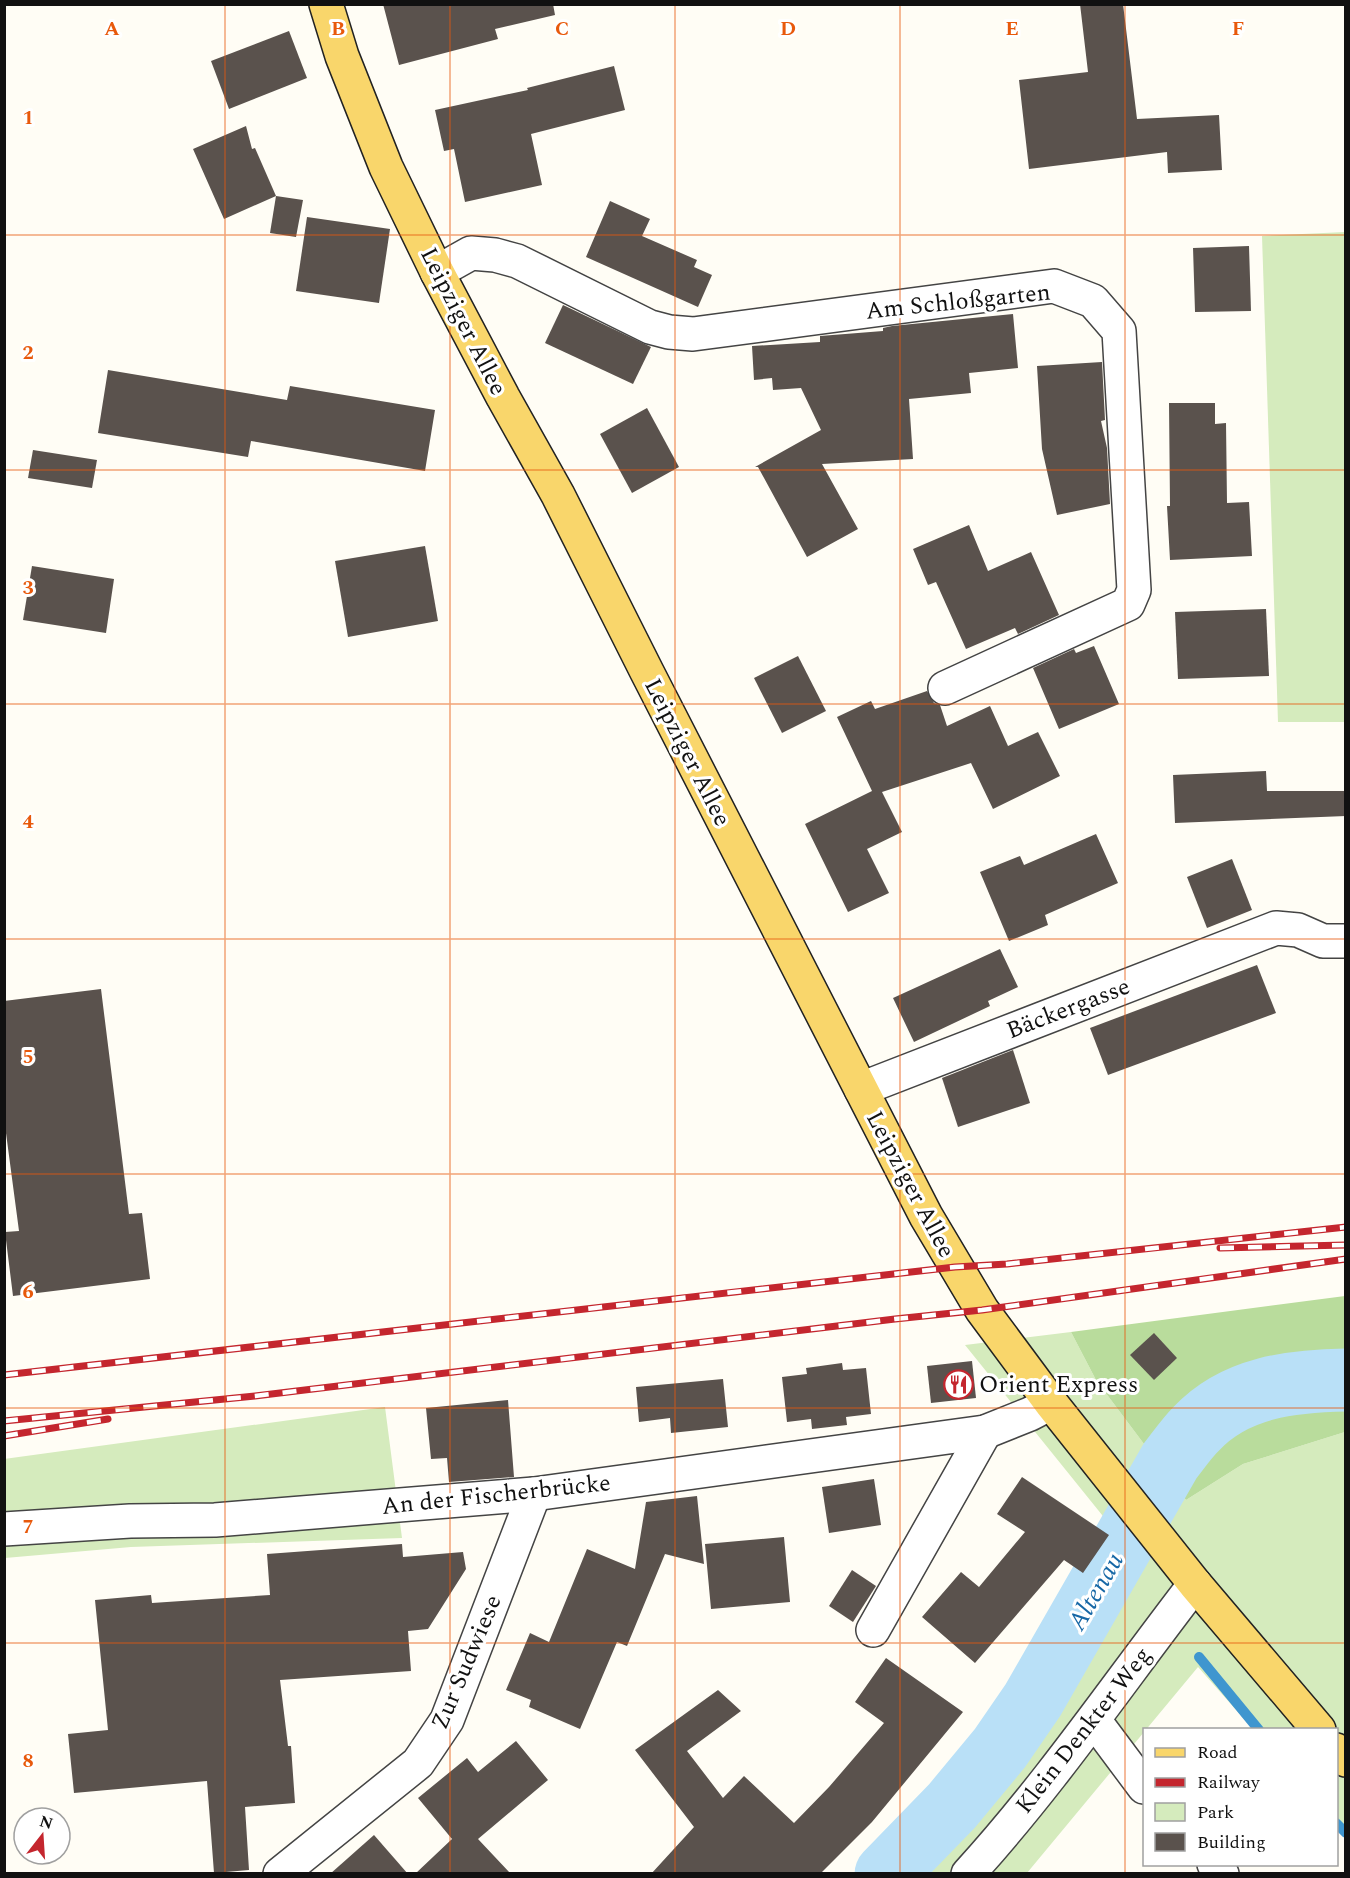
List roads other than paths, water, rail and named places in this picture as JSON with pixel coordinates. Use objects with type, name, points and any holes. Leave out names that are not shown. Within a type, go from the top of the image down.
[{"type":"main road","name":"Leipziger Allee","points":[[326,4],[342,56],[386,166],[437,272],[558,495],[926,1216],[982,1310],[1051,1403],[1195,1584],[1317,1728]]},
{"type":"street","name":"Am Schloßgarten","points":[[437,272],[471,253],[495,255],[518,261],[650,327],[669,332],[693,334],[1054,286],[1094,302],[1119,331],[1134,590],[1128,604],[945,688]]},
{"type":"street","name":"Bäckergasse","points":[[861,1089],[1276,928],[1298,930],[1323,941],[1346,941]]},
{"type":"street","name":"An der Fischerbrücke","points":[[4,1529],[130,1521],[215,1520],[534,1494],[985,1432],[1051,1403]]},
{"type":"street","points":[[873,1630],[985,1432]]},
{"type":"street","name":"Zur Sudwiese","points":[[280,1874],[418,1763],[447,1720],[534,1494]]},
{"type":"street","name":"Klein Denkter Weg","points":[[968,1874],[1094,1720],[1195,1584]]},
{"type":"street","points":[[1094,1720],[1143,1786]]},
{"type":"waterway","name":"Altenau","points":[[886,1874],[952,1806],[1000,1748],[1033,1700],[1170,1461],[1192,1433],[1211,1415],[1246,1395],[1285,1385],[1346,1380]]},
{"type":"waterway","points":[[1199,1657],[1257,1728]]},
{"type":"waterway","points":[[1338,1825],[1346,1833]]},
{"type":"railway","points":[[4,1375],[955,1267],[1007,1264],[1346,1227]]},
{"type":"railway","points":[[1220,1248],[1346,1245]]},
{"type":"railway","points":[[4,1421],[255,1396],[982,1310],[1346,1259]]},
{"type":"railway","points":[[4,1436],[108,1419]]},
{"type":"place","name":"Orient Express","points":[[958,1384]]}]
